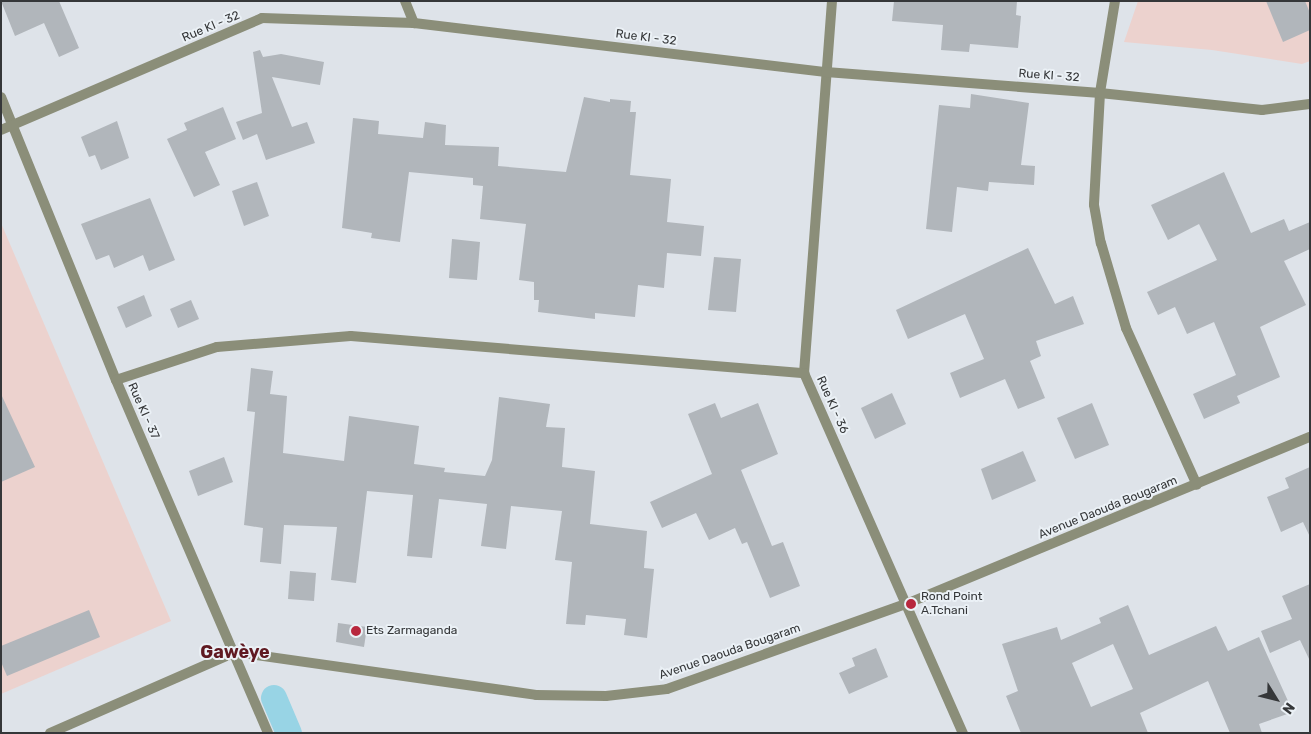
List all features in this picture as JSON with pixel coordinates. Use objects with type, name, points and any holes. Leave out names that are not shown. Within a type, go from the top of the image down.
[{"type":"street","points":[[405,1],[414,23]]},
{"type":"street","name":"Rue KI - 36","points":[[832,1],[804,373],[963,733]]},
{"type":"street","points":[[1115,1],[1100,93],[1094,205],[1100,243],[1126,328],[1198,485]]},
{"type":"street","name":"Rue KI - 32","points":[[1,130],[262,18],[414,23],[826,72],[1100,93],[1262,110],[1310,104]]},
{"type":"street","name":"Rue KI - 37","points":[[1,97],[116,380],[235,652],[268,733]]},
{"type":"street","points":[[116,380],[217,347],[351,336],[804,373]]},
{"type":"street","name":"Avenue Daouda Bougaram","points":[[235,652],[536,695],[606,696],[668,689],[906,604],[1198,485],[1310,437]]},
{"type":"street","points":[[50,733],[235,652]]},
{"type":"shaded area","points":[[1138,1],[1310,1],[1310,61],[1302,64],[1212,50],[1124,42]]},
{"type":"shaded area","points":[[1,223],[171,621],[1,694]]},
{"type":"building","points":[[1,1],[59,1],[79,48],[59,57],[44,23],[15,36]]},
{"type":"building","points":[[894,1],[1017,1],[1016,15],[1021,16],[1018,48],[970,44],[969,52],[941,50],[943,25],[892,21]]},
{"type":"building","points":[[1266,1],[1305,1],[1310,13],[1310,30],[1283,42]]},
{"type":"building","points":[[260,50],[263,57],[281,54],[324,62],[320,85],[272,77],[292,127],[307,122],[315,143],[266,160],[257,134],[243,140],[236,122],[262,113],[253,52]]},
{"type":"building","points":[[971,94],[1029,103],[1021,165],[1035,166],[1034,185],[989,182],[988,191],[957,187],[952,232],[926,229],[939,105],[970,108]]},
{"type":"building","points":[[584,97],[610,102],[610,99],[631,101],[630,112],[636,112],[630,175],[671,179],[667,222],[704,226],[701,256],[667,253],[664,288],[638,285],[635,317],[595,313],[595,319],[538,312],[539,300],[534,300],[534,282],[519,280],[526,224],[480,219],[483,186],[473,185],[473,178],[409,172],[400,242],[371,238],[372,233],[342,228],[353,118],[379,121],[378,134],[423,138],[425,122],[446,125],[445,145],[499,147],[498,166],[566,172]]},
{"type":"building","points":[[223,107],[236,139],[205,152],[220,185],[194,197],[167,139],[187,130],[184,123]]},
{"type":"building","points":[[117,121],[129,158],[101,170],[95,155],[89,157],[81,137]]},
{"type":"building","points":[[1224,172],[1251,233],[1284,219],[1289,231],[1310,222],[1310,249],[1284,261],[1306,305],[1260,327],[1280,377],[1237,396],[1240,403],[1204,419],[1193,394],[1236,375],[1214,322],[1187,334],[1175,307],[1158,315],[1147,292],[1217,260],[1199,224],[1168,240],[1151,205]]},
{"type":"building","points":[[257,182],[269,216],[244,226],[232,191]]},
{"type":"building","points":[[150,198],[175,260],[149,271],[143,255],[114,268],[109,255],[96,260],[81,224]]},
{"type":"building","points":[[452,239],[480,242],[477,280],[449,278]]},
{"type":"building","points":[[1028,248],[1055,304],[1073,296],[1084,324],[1036,341],[1041,356],[1030,361],[1045,398],[1018,409],[1005,379],[960,398],[950,373],[984,359],[965,314],[908,339],[896,310]]},
{"type":"building","points":[[714,257],[741,259],[736,312],[708,310]]},
{"type":"building","points":[[144,295],[152,316],[126,328],[117,307]]},
{"type":"building","points":[[191,300],[199,319],[178,328],[170,309]]},
{"type":"building","points":[[251,368],[273,371],[270,394],[287,396],[283,453],[344,461],[349,416],[419,426],[414,464],[445,468],[444,472],[485,476],[492,460],[499,397],[550,404],[546,427],[565,428],[562,467],[595,471],[590,524],[647,531],[644,568],[654,569],[647,638],[624,635],[626,619],[586,615],[585,625],[566,624],[572,562],[555,560],[562,511],[511,506],[506,549],[481,546],[487,504],[439,499],[432,558],[407,556],[413,495],[367,491],[356,583],[331,580],[337,527],[284,525],[281,564],[260,562],[263,528],[244,525],[255,412],[247,411]]},
{"type":"building","points":[[892,393],[906,424],[875,439],[861,408]]},
{"type":"building","points":[[1,394],[35,467],[1,482]]},
{"type":"building","points":[[715,403],[721,418],[758,403],[778,454],[741,470],[772,546],[783,542],[800,586],[770,598],[747,542],[742,544],[735,528],[709,540],[696,513],[662,528],[650,502],[712,474],[688,414]]},
{"type":"building","points":[[1092,403],[1109,445],[1075,459],[1057,418]]},
{"type":"building","points":[[1023,451],[1036,481],[992,500],[981,469]]},
{"type":"building","points":[[224,457],[233,482],[198,496],[189,471]]},
{"type":"building","points":[[1310,467],[1310,537],[1303,522],[1281,532],[1267,497],[1289,488],[1285,478]]},
{"type":"building","points":[[290,571],[316,573],[314,601],[288,599]]},
{"type":"building","points":[[1310,584],[1310,661],[1300,640],[1270,653],[1261,631],[1292,619],[1282,596]]},
{"type":"building","points":[[1128,605],[1149,655],[1216,626],[1228,651],[1259,637],[1293,712],[1259,724],[1262,733],[1230,733],[1208,681],[1140,713],[1148,733],[1021,733],[1006,696],[1018,691],[1002,644],[1057,627],[1061,640],[1101,623],[1099,618]],"holes":[[[1113,644],[1133,689],[1091,707],[1072,663]]]},
{"type":"building","points":[[89,610],[100,637],[7,676],[1,662],[1,646]]},
{"type":"building","points":[[338,623],[367,627],[364,647],[336,642]]},
{"type":"building","points":[[876,648],[888,677],[849,694],[839,673],[855,666],[852,658]]},
{"type":"waterway","points":[[274,698],[289,733]]},
{"type":"place","name":"Rond Point A.Tchani","points":[[911,604]]},
{"type":"place","name":"Ets Zarmaganda","points":[[356,631]]},
{"type":"district","name":"Gawèye","points":[[235,652]]}]
